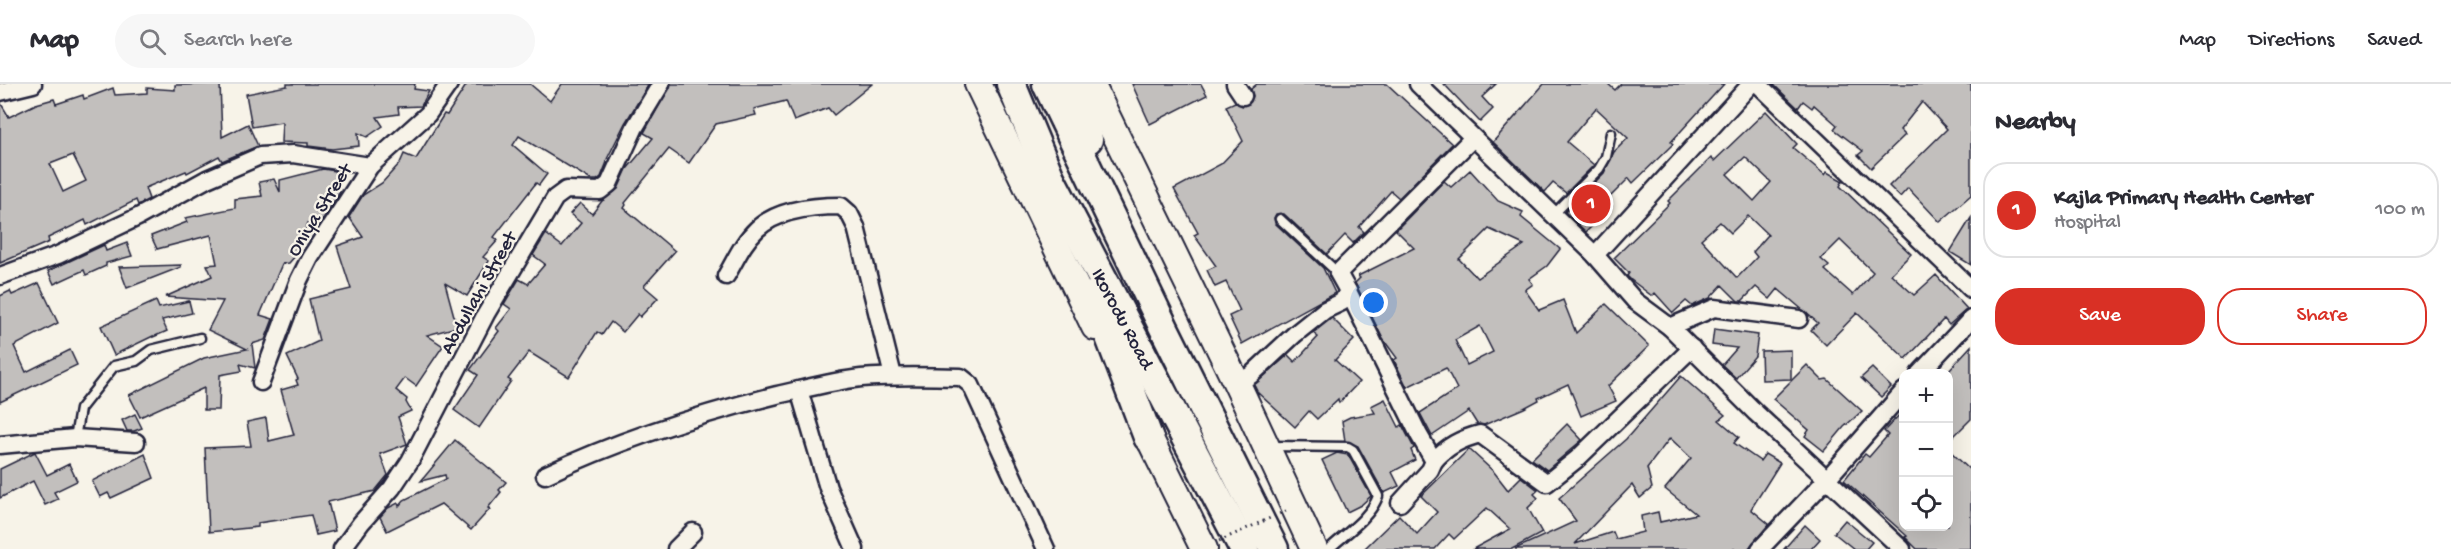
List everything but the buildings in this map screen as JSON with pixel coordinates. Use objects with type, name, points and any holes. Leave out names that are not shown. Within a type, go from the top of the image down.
[{"type":"highway","name":"Ikorodu Road","points":[[1011,84],[1050,178],[1222,546]]},
{"type":"highway","name":"Ikorodu Road","points":[[1047,84],[1274,549]]},
{"type":"highway","points":[[1072,84],[1110,216]]},
{"type":"highway","points":[[1050,178],[1148,437]]},
{"type":"main road","name":"Ikorodu Road","points":[[978,84],[1148,437],[1222,546]]},
{"type":"main road","points":[[1091,84],[1238,384],[1314,549]]},
{"type":"street","points":[[0,92],[33,84]]},
{"type":"street","name":"Oniya Street","points":[[261,382],[299,280],[310,258],[370,166],[428,114],[449,84]]},
{"type":"street","name":"Abdullahi Street","points":[[342,549],[392,488],[410,461],[486,314],[555,198],[566,190],[600,190],[609,184],[635,127],[661,84]]},
{"type":"street","points":[[1418,84],[1594,255],[1635,301],[1670,327],[1826,480],[1902,549]]},
{"type":"street","points":[[1594,255],[1751,84]]},
{"type":"street","points":[[1758,84],[1971,289]]},
{"type":"street","points":[[1434,461],[1338,273],[1473,138]]},
{"type":"street","points":[[0,276],[58,255],[138,218],[207,179],[260,156],[293,154],[370,166]]},
{"type":"street","points":[[726,276],[742,247],[758,227],[798,209],[841,206],[849,213],[856,227],[893,376]]},
{"type":"street","points":[[1238,384],[1325,310],[1342,302],[1348,291]]},
{"type":"street","points":[[1670,327],[1714,308],[1799,319]]},
{"type":"street","points":[[1924,369],[1971,319]]},
{"type":"street","points":[[1400,503],[1430,470],[1441,453],[1459,440],[1480,434],[1547,483],[1577,459],[1692,348]]},
{"type":"street","points":[[545,475],[588,454],[672,425],[799,390],[859,378],[961,377],[967,381],[1046,549]]},
{"type":"street","points":[[799,390],[828,488],[855,549]]},
{"type":"street","points":[[1760,549],[1826,480],[1899,397]]},
{"type":"street","points":[[0,445],[75,438],[136,442]]},
{"type":"street","points":[[676,549],[693,532]]},
{"type":"lane","points":[[1553,215],[1599,169],[1606,158],[1611,133]]},
{"type":"lane","points":[[1280,219],[1338,273]]},
{"type":"lane","points":[[75,438],[80,410],[114,366],[136,361],[151,350],[200,338]]},
{"type":"lane","points":[[1267,446],[1348,447],[1353,450],[1378,496],[1376,504],[1329,549]]},
{"type":"path","points":[[1222,546],[1288,510]]},
{"type":"place","name":"Kajla Primary Health Center","points":[[1591,204]]}]
